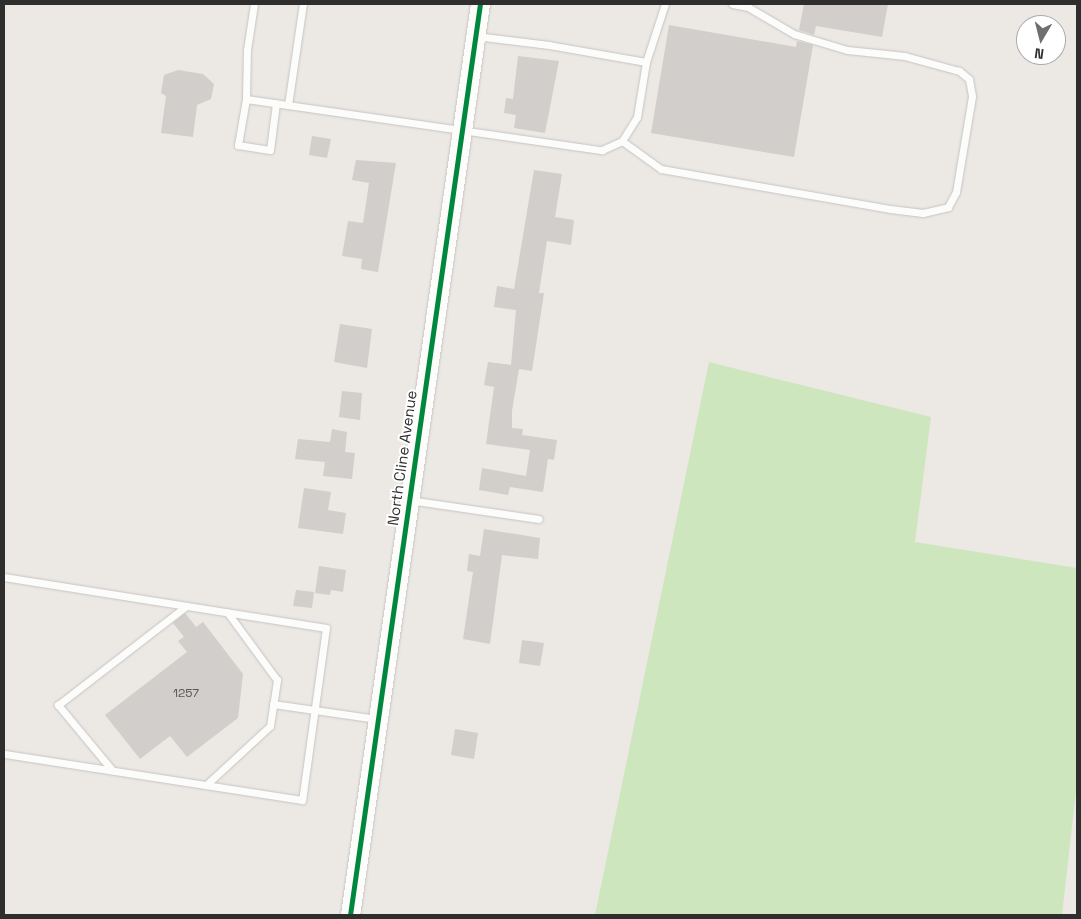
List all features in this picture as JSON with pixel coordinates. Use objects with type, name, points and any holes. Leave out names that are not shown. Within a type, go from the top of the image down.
[{"type":"street","name":"North Cline Avenue","points":[[350,915],[480,4]]},
{"type":"lane","points":[[254,4],[247,50],[246,98],[238,145],[270,150],[276,103]]},
{"type":"lane","points":[[288,105],[303,4]]},
{"type":"lane","points":[[246,98],[602,150],[622,141],[637,118],[646,62],[664,4]]},
{"type":"lane","points":[[622,141],[661,169],[890,209],[923,213],[948,207],[956,192],[972,96],[969,79],[959,71],[905,56],[847,50],[794,34],[748,7],[732,4]]},
{"type":"lane","points":[[475,36],[549,45],[646,62]]},
{"type":"lane","points":[[409,500],[539,519]]},
{"type":"lane","points":[[4,577],[326,628],[302,800],[4,754]]},
{"type":"lane","points":[[112,770],[58,705],[186,606]]},
{"type":"lane","points":[[206,785],[270,726],[277,680],[227,612]]},
{"type":"lane","points":[[273,704],[378,720]]},
{"type":"green space","points":[[709,362],[931,417],[915,542],[1077,568],[1077,782],[1062,915],[595,915]]},
{"type":"building","points":[[804,4],[888,4],[882,37],[816,26],[814,35],[799,30]]},
{"type":"building","points":[[669,25],[796,47],[797,41],[813,45],[794,157],[651,133]]},
{"type":"building","points":[[518,56],[559,61],[545,133],[514,128],[516,115],[504,113],[506,98],[513,99]]},
{"type":"building","points":[[178,70],[203,74],[214,84],[211,99],[197,105],[193,137],[161,133],[166,96],[161,93],[164,75]]},
{"type":"building","points":[[312,136],[331,139],[327,158],[309,155]]},
{"type":"building","points":[[356,160],[396,163],[378,272],[361,269],[362,259],[342,256],[348,221],[363,223],[369,183],[352,180]]},
{"type":"building","points":[[534,170],[562,174],[555,217],[574,220],[571,245],[547,241],[539,293],[544,293],[532,371],[519,369],[512,411],[512,428],[523,429],[522,435],[557,440],[554,460],[548,459],[543,492],[510,487],[508,495],[479,490],[482,468],[526,476],[530,450],[486,444],[494,387],[484,385],[488,362],[511,365],[516,310],[494,307],[497,286],[514,289]]},
{"type":"building","points":[[340,324],[372,329],[367,368],[334,362]]},
{"type":"building","points":[[342,391],[362,393],[360,420],[339,417]]},
{"type":"building","points":[[332,429],[347,432],[345,452],[355,453],[352,479],[323,476],[325,462],[295,459],[298,439],[330,442]]},
{"type":"building","points":[[304,488],[331,492],[328,510],[346,513],[343,534],[298,528]]},
{"type":"building","points":[[484,529],[540,538],[538,559],[502,555],[490,644],[463,639],[473,572],[467,571],[469,554],[480,556]]},
{"type":"building","points":[[319,566],[346,570],[343,592],[331,590],[330,595],[315,593]]},
{"type":"building","points":[[296,590],[314,592],[312,608],[293,606]]},
{"type":"building","points":[[185,613],[196,627],[203,622],[243,674],[238,718],[187,757],[170,736],[140,759],[105,715],[187,652],[178,641],[184,637],[173,623]]},
{"type":"building","points":[[522,640],[544,643],[540,666],[519,663]]},
{"type":"building","points":[[455,729],[478,733],[474,759],[451,755]]},
{"type":"cycle path","points":[[350,915],[480,4]]}]
